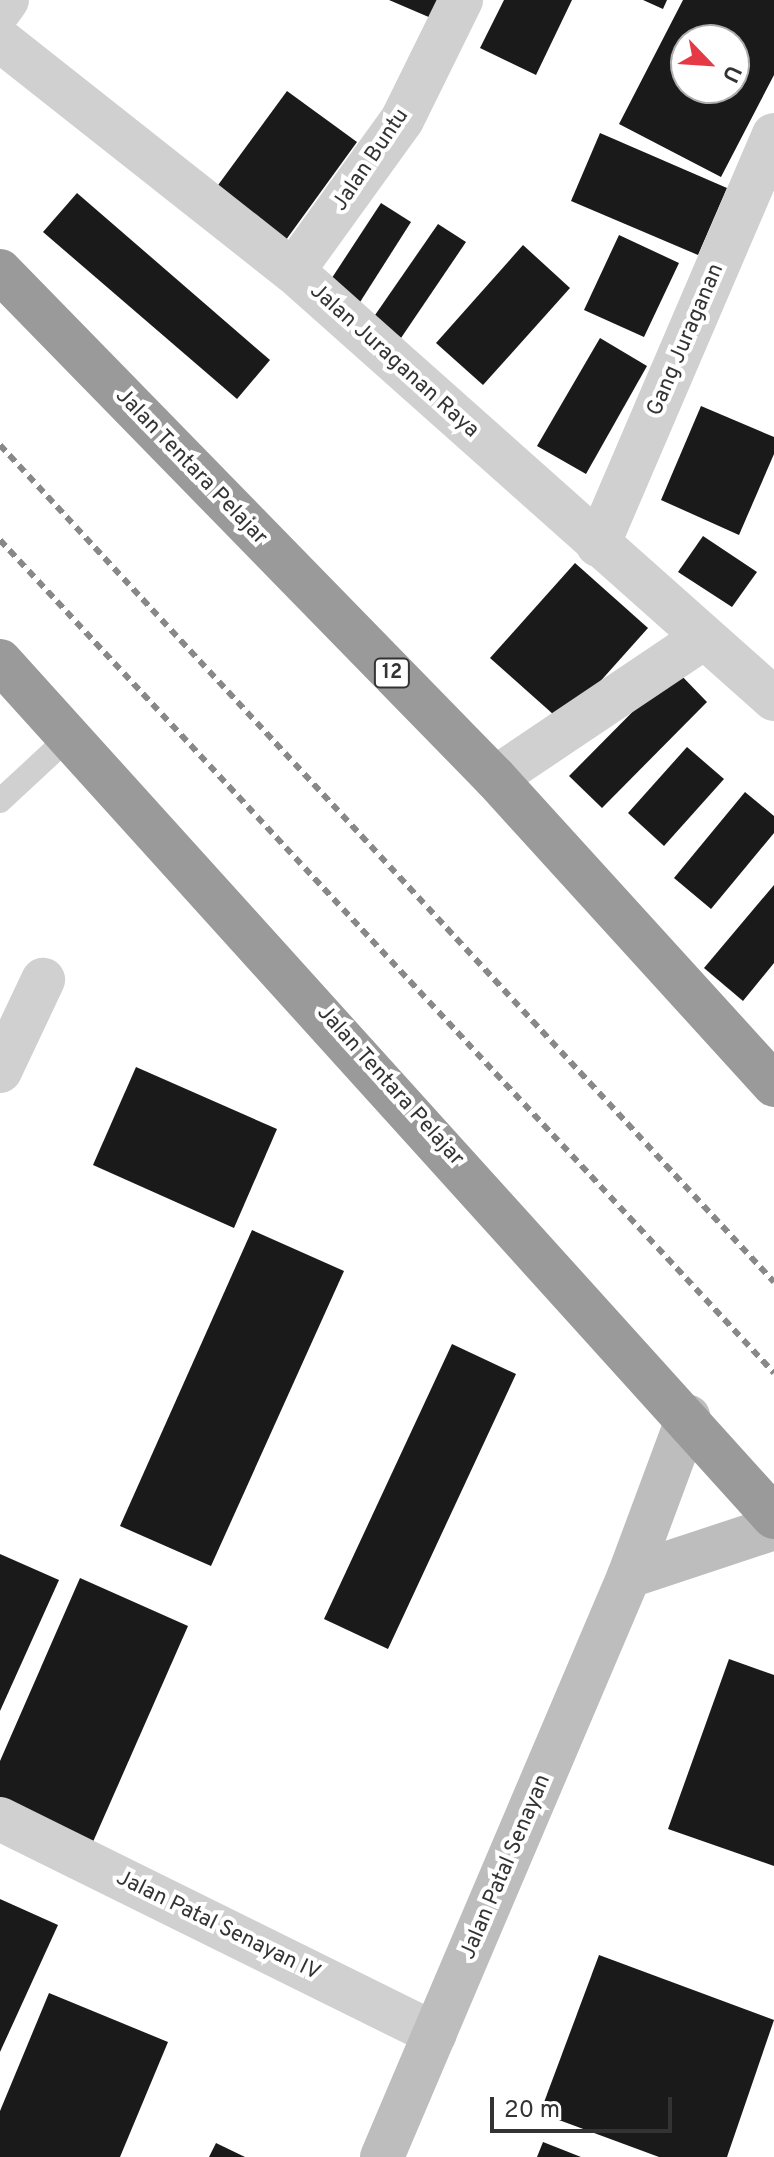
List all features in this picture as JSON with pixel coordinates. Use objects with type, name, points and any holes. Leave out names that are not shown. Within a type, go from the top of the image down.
[{"type":"highway","name":"Jalan Tentara Pelajar","points":[[0,271],[495,778],[774,1085]]},
{"type":"highway","name":"Jalan Tentara Pelajar","points":[[0,661],[688,1417],[774,1517]]},
{"type":"street","points":[[0,10],[7,0]]},
{"type":"street","name":"Jalan Buntu","points":[[293,271],[402,120],[461,0]]},
{"type":"street","name":"Jalan Juraganan Raya","points":[[0,40],[293,271],[702,639],[774,699]]},
{"type":"street","name":"Gang Juraganan","points":[[598,545],[774,135]]},
{"type":"street","points":[[495,778],[702,639]]},
{"type":"street","points":[[0,1071],[43,980]]},
{"type":"street","name":"Jalan Patal Senayan","points":[[382,2157],[629,1576],[688,1417]]},
{"type":"street","points":[[629,1576],[774,1528]]},
{"type":"street","name":"Jalan Patal Senayan IV","points":[[0,1819],[435,2034]]},
{"type":"lane","points":[[0,801],[70,736]]},
{"type":"building","points":[[389,0],[439,0],[431,18]]},
{"type":"building","points":[[504,0],[572,0],[536,75],[480,48]]},
{"type":"building","points":[[643,0],[667,0],[663,9]]},
{"type":"building","points":[[683,0],[774,0],[774,75],[721,177],[619,124],[670,25],[670,104],[750,104],[750,24],[671,24]]},
{"type":"building","points":[[287,91],[357,142],[283,244],[213,192]]},
{"type":"building","points":[[600,133],[727,188],[698,255],[571,201]]},
{"type":"building","points":[[77,193],[270,360],[237,399],[43,232]]},
{"type":"building","points":[[381,203],[411,222],[355,310],[324,290]]},
{"type":"building","points":[[438,224],[466,242],[401,338],[373,318]]},
{"type":"building","points":[[619,235],[679,263],[644,337],[584,310]]},
{"type":"building","points":[[523,245],[570,288],[483,385],[436,343]]},
{"type":"building","points":[[600,338],[647,366],[586,474],[537,446]]},
{"type":"building","points":[[701,406],[774,437],[774,454],[739,535],[661,500]]},
{"type":"building","points":[[703,536],[757,572],[732,607],[678,572]]},
{"type":"building","points":[[575,563],[648,628],[563,723],[490,658]]},
{"type":"building","points":[[675,669],[707,702],[602,808],[569,776]]},
{"type":"building","points":[[687,747],[724,779],[664,846],[628,813]]},
{"type":"building","points":[[745,792],[774,816],[774,833],[711,909],[674,878]]},
{"type":"building","points":[[774,885],[774,963],[743,1001],[704,968]]},
{"type":"building","points":[[136,1067],[277,1129],[234,1228],[93,1165]]},
{"type":"building","points":[[252,1230],[344,1271],[211,1566],[120,1526]]},
{"type":"building","points":[[452,1344],[516,1374],[388,1649],[324,1619]]},
{"type":"building","points":[[0,1554],[59,1580],[0,1711]]},
{"type":"building","points":[[80,1578],[188,1626],[89,1851],[0,1811],[0,1761]]},
{"type":"building","points":[[729,1659],[774,1675],[774,1866],[668,1829]]},
{"type":"building","points":[[0,1899],[58,1925],[0,2052]]},
{"type":"building","points":[[599,1955],[774,2020],[727,2157],[659,2157],[540,2113]]},
{"type":"building","points":[[49,1993],[168,2042],[120,2157],[0,2157],[0,2111]]},
{"type":"building","points":[[543,2142],[581,2157],[537,2157]]},
{"type":"building","points":[[216,2143],[245,2157],[209,2157]]},
{"type":"railway","points":[[0,445],[774,1282]]},
{"type":"railway","points":[[0,540],[774,1373]]}]
